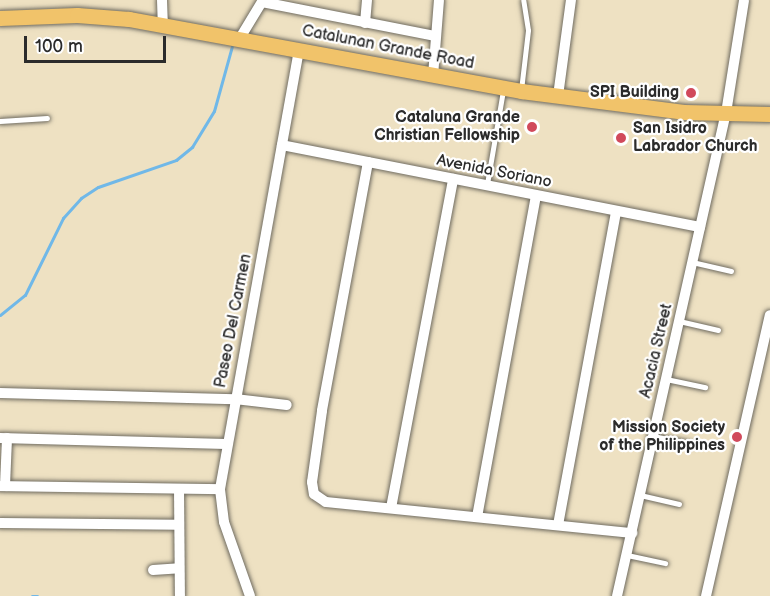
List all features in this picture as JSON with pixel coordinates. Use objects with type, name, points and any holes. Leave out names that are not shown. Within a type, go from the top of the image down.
[{"type":"main road","name":"Catalunan Grande Road","points":[[0,18],[77,15],[163,24],[521,91],[726,113],[770,114]]},
{"type":"street","points":[[162,0],[163,24]]},
{"type":"street","points":[[365,23],[367,0]]},
{"type":"street","points":[[433,76],[439,0]]},
{"type":"street","points":[[558,96],[571,0]]},
{"type":"street","name":"Acacia Street","points":[[617,596],[726,113],[744,0]]},
{"type":"street","points":[[240,38],[263,1],[436,36]]},
{"type":"street","name":"Paseo Del Carmen","points":[[250,596],[224,522],[220,489],[226,444],[299,49]]},
{"type":"street","name":"Avenida Soriano","points":[[282,145],[700,227]]},
{"type":"street","points":[[368,162],[322,411],[312,482],[317,498],[632,533]]},
{"type":"street","points":[[391,508],[453,179]]},
{"type":"street","points":[[477,517],[536,195]]},
{"type":"street","points":[[558,525],[616,211]]},
{"type":"street","points":[[706,596],[770,315]]},
{"type":"street","points":[[0,393],[235,399],[287,405]]},
{"type":"street","points":[[220,489],[2,486],[4,438],[226,444]]},
{"type":"street","points":[[179,489],[180,596]]},
{"type":"street","points":[[0,523],[178,525]]},
{"type":"street","points":[[153,570],[178,568]]},
{"type":"lane","points":[[521,91],[528,30],[523,0]]},
{"type":"lane","points":[[486,185],[503,88]]},
{"type":"lane","points":[[0,122],[47,118]]},
{"type":"lane","points":[[693,262],[731,271]]},
{"type":"lane","points":[[679,321],[718,330]]},
{"type":"lane","points":[[666,379],[705,387]]},
{"type":"lane","points":[[653,436],[692,444]]},
{"type":"lane","points":[[640,495],[679,504]]},
{"type":"lane","points":[[627,555],[665,563]]},
{"type":"waterway","points":[[0,315],[25,295],[63,218],[81,198],[98,187],[176,160],[192,147],[214,111],[232,46]]},
{"type":"waterway","points":[[32,596],[37,596]]},
{"type":"place","name":"SPI Building","points":[[691,93]]},
{"type":"place","name":"Cataluna Grande Christian Fellowship","points":[[532,127]]},
{"type":"place","name":"San Isidro Labrador Church","points":[[621,138]]},
{"type":"place","name":"Mission Society of the Philippines","points":[[737,437]]}]
